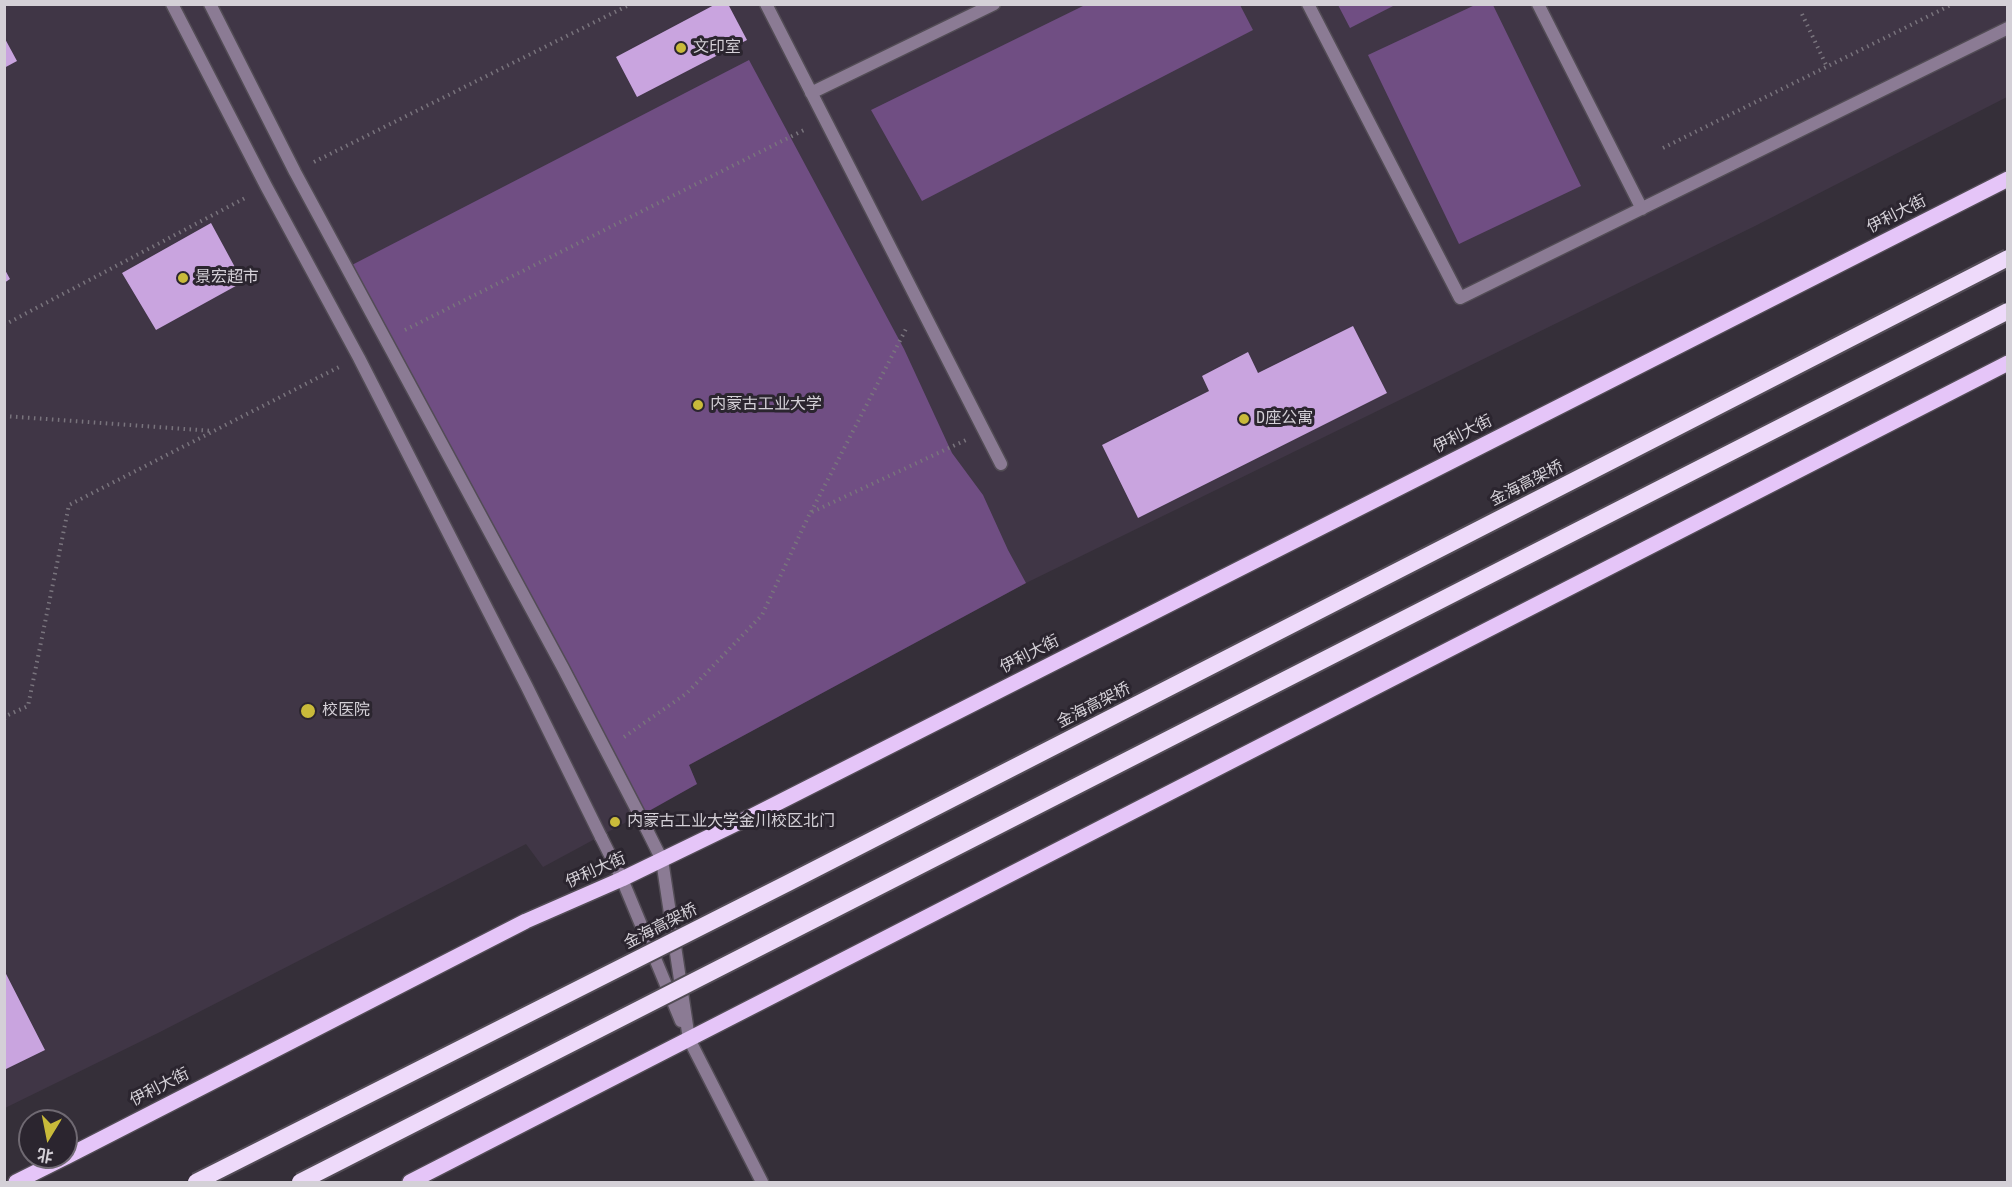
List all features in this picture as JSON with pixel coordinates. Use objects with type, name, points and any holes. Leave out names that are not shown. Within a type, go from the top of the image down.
[{"type":"highway","name":"金海高架桥","points":[[196,1182],[788,883],[2007,258]]},
{"type":"highway","points":[[300,1182],[2007,311]]},
{"type":"main road","name":"伊利大街","points":[[78,1151],[526,921],[662,860],[2007,179]]},
{"type":"main road","points":[[410,1182],[2007,363]]},
{"type":"main road","name":"伊利大街","points":[[16,1182],[42,1169]]},
{"type":"street","points":[[172,4],[266,186],[359,357],[527,687],[622,879],[689,1039],[762,1182]]},
{"type":"street","points":[[210,4],[295,171],[606,749],[662,860],[689,1039]]},
{"type":"street","points":[[766,4],[1001,464]]},
{"type":"street","points":[[812,93],[994,4]]},
{"type":"street","points":[[1308,4],[1460,298],[2007,28]]},
{"type":"street","points":[[1538,4],[1642,209]]},
{"type":"path","points":[[295,171],[631,4]]},
{"type":"path","points":[[1663,148],[1953,4]]},
{"type":"path","points":[[1802,14],[1827,67]]},
{"type":"path","points":[[385,340],[825,119]]},
{"type":"path","points":[[4,325],[266,186]]},
{"type":"path","points":[[606,749],[687,693],[762,615],[810,513],[919,304]]},
{"type":"path","points":[[4,719],[28,706],[69,505],[359,357]]},
{"type":"path","points":[[4,416],[214,431]]},
{"type":"path","points":[[810,513],[984,432]]},
{"type":"shaded area","name":"内蒙古工业大学","points":[[5,5],[2007,5],[2007,97],[1755,226],[1026,583],[689,765],[697,784],[543,867],[526,844],[160,1032],[5,1108]]},
{"type":"shaded area","points":[[1085,5],[1240,5],[1253,30],[922,201],[871,110]]},
{"type":"shaded area","points":[[1338,5],[1395,5],[1350,28]]},
{"type":"shaded area","points":[[1475,5],[1493,5],[1581,186],[1459,244],[1368,55]]},
{"type":"shaded area","points":[[749,60],[904,349],[952,453],[983,495],[1026,583],[689,765],[697,784],[640,816],[348,267]]},
{"type":"building","name":"文印室","points":[[716,4],[728,4],[747,40],[637,97],[616,57]]},
{"type":"building","points":[[4,37],[17,61],[4,68]]},
{"type":"building","name":"景宏超市","points":[[211,223],[243,282],[156,330],[122,273]]},
{"type":"building","points":[[4,268],[10,279],[4,283]]},
{"type":"building","name":"D座公寓","points":[[1353,326],[1387,393],[1138,518],[1102,445],[1209,391],[1202,376],[1248,352],[1258,373]]},
{"type":"building","points":[[4,970],[45,1050],[4,1070],[4,1040],[6,1039],[4,1036]]},
{"type":"place","name":"文印室","points":[[681,48]]},
{"type":"place","name":"景宏超市","points":[[183,278]]},
{"type":"place","name":"内蒙古工业大学","points":[[698,405]]},
{"type":"place","name":"D座公寓","points":[[1244,419]]},
{"type":"place","name":"校医院","points":[[308,711]]},
{"type":"place","name":"内蒙古工业大学金川校区北门","points":[[615,822]]}]
